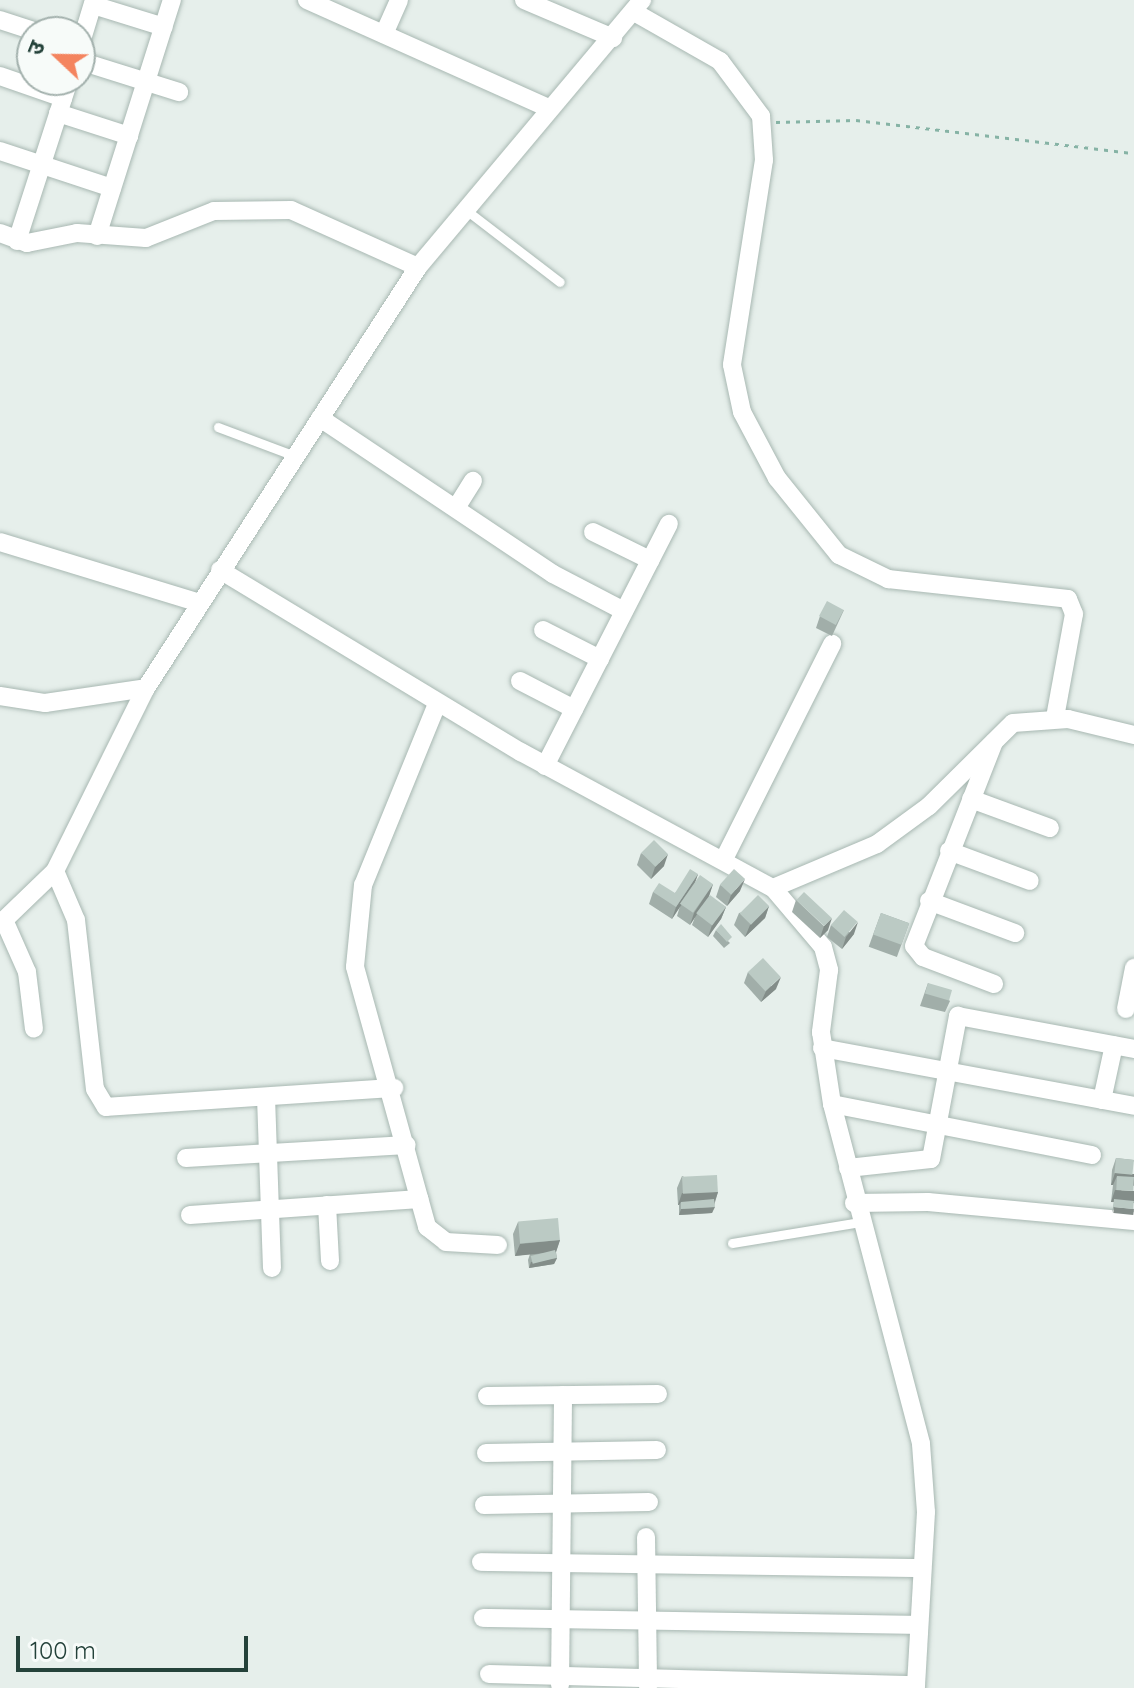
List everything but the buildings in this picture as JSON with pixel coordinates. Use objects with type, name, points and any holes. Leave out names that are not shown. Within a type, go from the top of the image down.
[{"type":"street","points":[[97,236],[172,0]]},
{"type":"street","points":[[307,0],[333,5],[384,34],[549,108]]},
{"type":"street","points":[[384,34],[399,0]]},
{"type":"street","points":[[524,0],[613,38]]},
{"type":"street","points":[[94,2],[164,27]]},
{"type":"street","points":[[34,1029],[27,972],[2,922],[55,871],[146,688],[418,267],[638,6],[720,61],[761,116],[764,160],[732,342],[734,384],[752,434],[788,495],[852,564],[900,582],[1068,599],[1074,614],[1055,718]]},
{"type":"street","points":[[96,66],[179,92]]},
{"type":"street","points":[[0,76],[63,97],[129,136]]},
{"type":"street","points":[[63,97],[42,165],[9,237],[146,238],[227,209],[291,210],[418,267]]},
{"type":"street","points":[[0,151],[112,188]]},
{"type":"street","points":[[320,418],[456,508],[624,611]]},
{"type":"street","points":[[456,508],[473,481]]},
{"type":"street","points":[[545,766],[669,524]]},
{"type":"street","points":[[593,532],[650,560]]},
{"type":"street","points":[[0,542],[199,603]]},
{"type":"street","points":[[220,570],[437,704],[545,766],[724,859],[773,888],[828,954],[822,1048],[832,1104],[857,1213],[921,1444],[922,1568],[914,1625],[916,1687],[560,1682],[489,1674]]},
{"type":"street","points":[[543,630],[600,659]]},
{"type":"street","points":[[724,859],[832,644]]},
{"type":"street","points":[[520,681],[574,709]]},
{"type":"street","points":[[0,696],[45,703],[146,688]]},
{"type":"street","points":[[437,704],[379,837],[357,921],[355,967],[394,1088],[419,1199],[435,1236],[498,1245]]},
{"type":"street","points":[[773,888],[877,844],[929,806],[998,733],[1024,719],[1055,718],[1134,735]]},
{"type":"street","points":[[994,984],[917,952],[929,901],[998,733]]},
{"type":"street","points":[[971,799],[1050,828]]},
{"type":"street","points":[[949,851],[1030,881]]},
{"type":"street","points":[[55,871],[76,920],[98,1099],[116,1109],[394,1088]]},
{"type":"street","points":[[929,901],[1015,933]]},
{"type":"street","points":[[1126,1009],[1133,977]]},
{"type":"street","points":[[848,1168],[931,1159],[941,1126],[958,1016],[1134,1049]]},
{"type":"street","points":[[1102,1100],[1114,1045]]},
{"type":"street","points":[[822,1048],[1134,1106]]},
{"type":"street","points":[[266,1097],[272,1268]]},
{"type":"street","points":[[832,1104],[1092,1155]]},
{"type":"street","points":[[186,1158],[407,1145]]},
{"type":"street","points":[[190,1215],[419,1199]]},
{"type":"street","points":[[857,1213],[928,1202],[1134,1221]]},
{"type":"street","points":[[327,1205],[330,1261]]},
{"type":"street","points":[[487,1396],[658,1394]]},
{"type":"street","points":[[560,1682],[563,1395]]},
{"type":"street","points":[[486,1453],[657,1450]]},
{"type":"street","points":[[484,1505],[649,1502]]},
{"type":"street","points":[[646,1537],[648,1682]]},
{"type":"street","points":[[481,1562],[922,1568]]},
{"type":"street","points":[[483,1618],[914,1625]]},
{"type":"lane","points":[[466,210],[560,282]]},
{"type":"lane","points":[[218,427],[295,456]]},
{"type":"lane","points":[[732,1243],[857,1213]]},
{"type":"path","points":[[761,116],[1134,153]]}]
